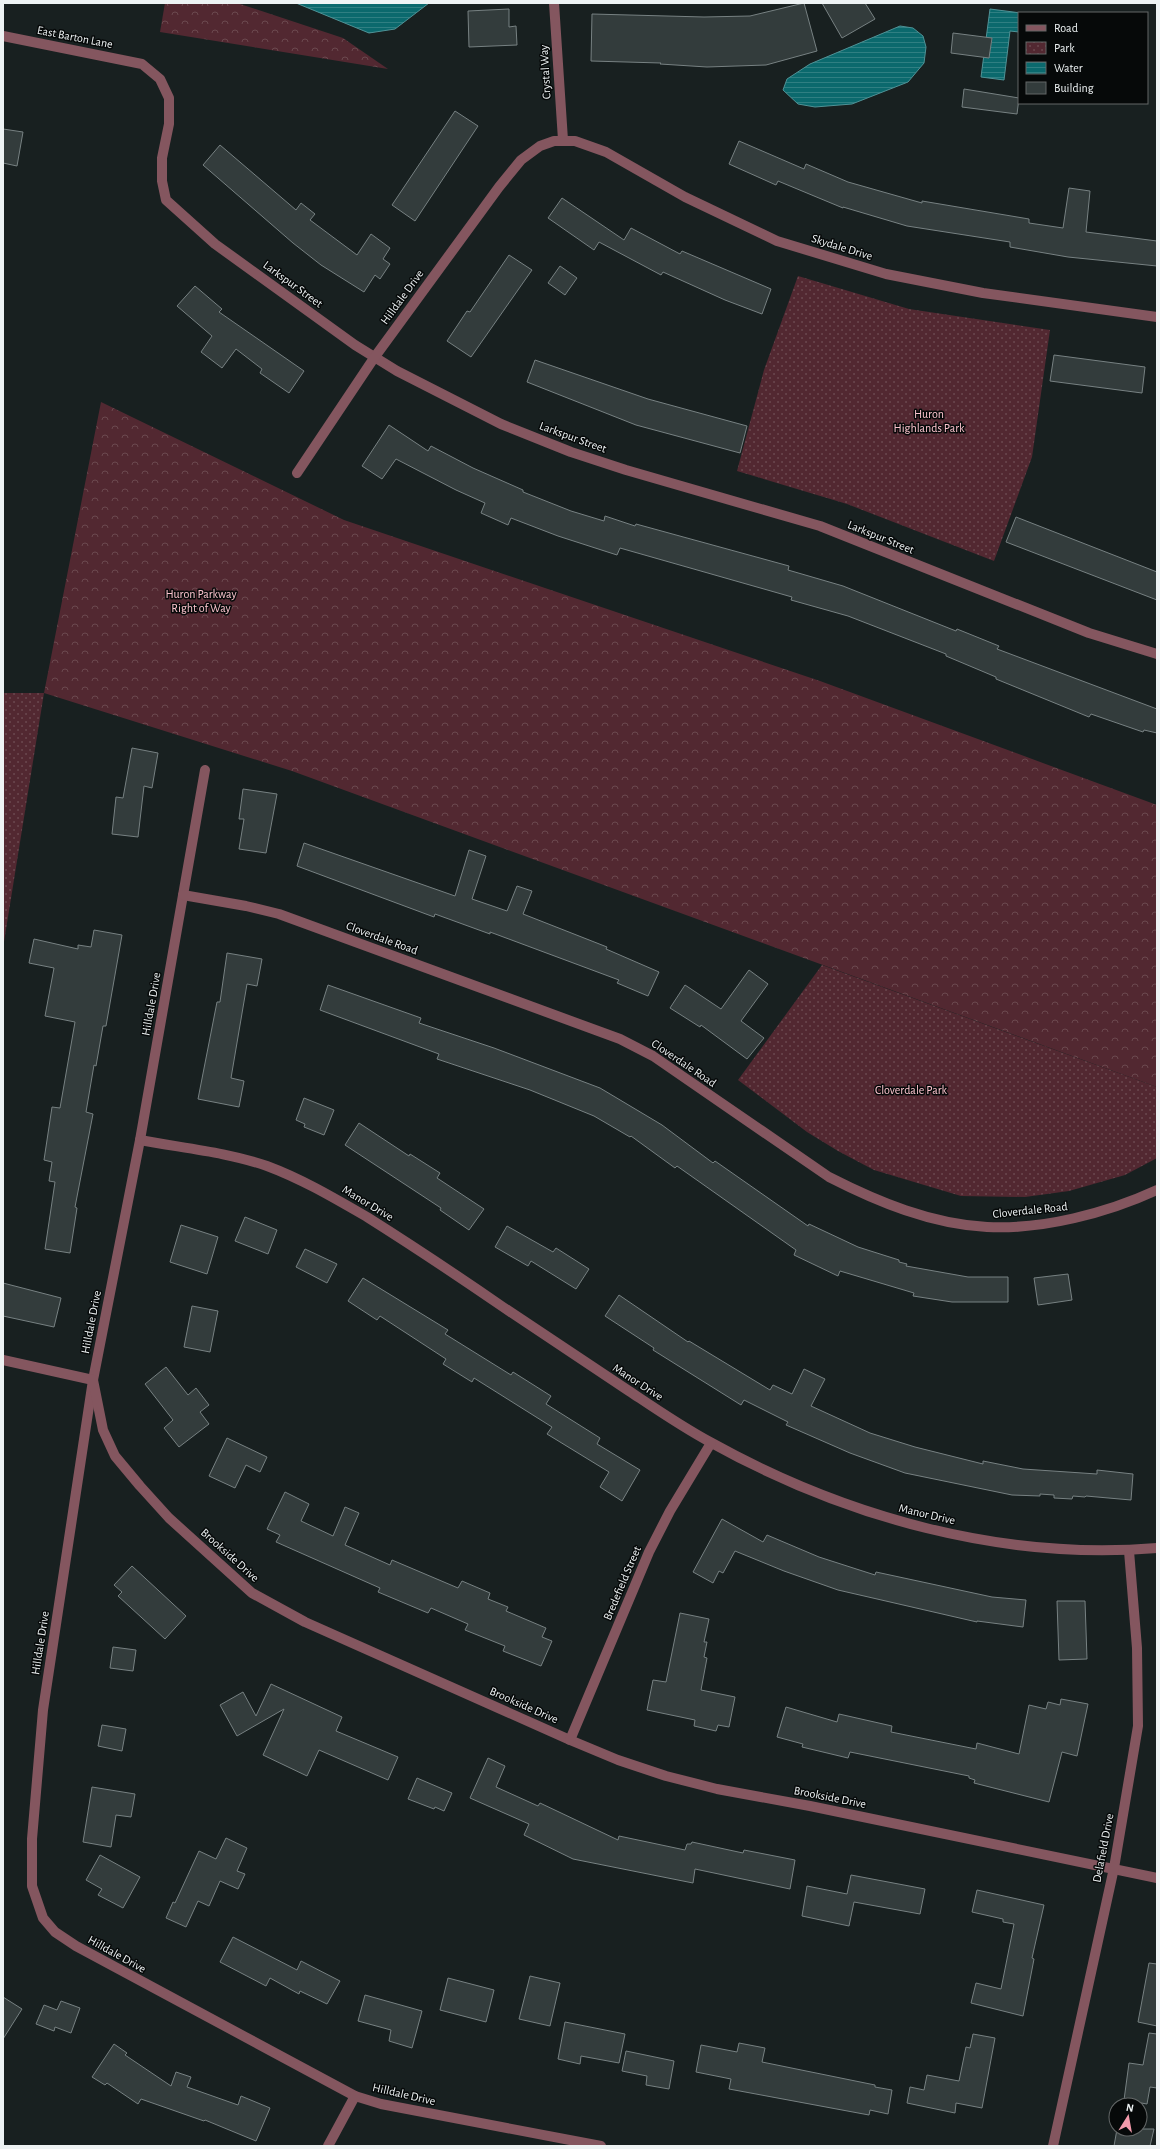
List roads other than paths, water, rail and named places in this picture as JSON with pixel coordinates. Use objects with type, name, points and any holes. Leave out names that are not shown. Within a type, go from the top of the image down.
[{"type":"street","name":"Crystal Way","points":[[554,3],[563,140]]},
{"type":"street","name":"East Barton Lane","points":[[3,36],[142,64]]},
{"type":"street","name":"Larkspur Street","points":[[142,64],[160,79],[169,98],[169,124],[162,158],[162,181],[166,200],[215,244],[374,358],[501,424],[571,452],[626,470],[820,526],[1089,633],[1157,654]]},
{"type":"street","name":"Skydale Drive","points":[[540,146],[563,140],[575,141],[606,152],[685,197],[777,241],[886,274],[984,293],[1157,317]]},
{"type":"street","name":"Hilldale Drive","points":[[297,473],[374,358],[499,187],[521,160],[540,146]]},
{"type":"street","name":"Hilldale Drive","points":[[205,770],[140,1140],[93,1380],[43,1710],[32,1839],[32,1886],[36,1902],[42,1918],[55,1932],[76,1946],[355,2096],[397,2107],[601,2146]]},
{"type":"street","name":"Cloverdale Road","points":[[183,896],[246,906],[279,914],[620,1039],[653,1056],[829,1177],[866,1195],[907,1211],[986,1227],[1006,1227],[1078,1217],[1130,1203],[1157,1190]]},
{"type":"street","name":"Manor Drive","points":[[140,1140],[238,1158],[269,1167],[308,1183],[416,1247],[562,1347],[711,1443],[821,1495],[903,1523],[999,1542],[1062,1550],[1129,1551],[1157,1548]]},
{"type":"street","points":[[3,1360],[93,1380]]},
{"type":"street","name":"Brookside Drive","points":[[93,1380],[102,1430],[115,1456],[169,1518],[252,1594],[305,1622],[570,1740],[618,1760],[666,1776],[717,1789],[1114,1868],[1157,1878]]},
{"type":"street","name":"Bredefield Street","points":[[570,1740],[649,1552],[670,1511],[711,1443]]},
{"type":"street","name":"Delafield Drive","points":[[1053,2146],[1114,1868],[1138,1726],[1137,1648],[1129,1551]]},
{"type":"street","points":[[328,2146],[355,2096]]},
{"type":"water","points":[[296,3],[429,3],[395,29],[369,33]]},
{"type":"water","points":[[990,9],[1018,13],[1018,32],[1010,31],[1004,80],[981,77]]},
{"type":"water","points":[[900,26],[913,28],[923,36],[926,47],[924,63],[908,82],[852,104],[815,107],[798,104],[783,90],[787,79],[810,64]]},
{"type":"park label","name":"Huron Highlands Park","points":[[929,421]]},
{"type":"park label","name":"Huron Parkway Right of Way","points":[[201,601]]},
{"type":"park label","name":"Cloverdale Park","points":[[911,1090]]}]
